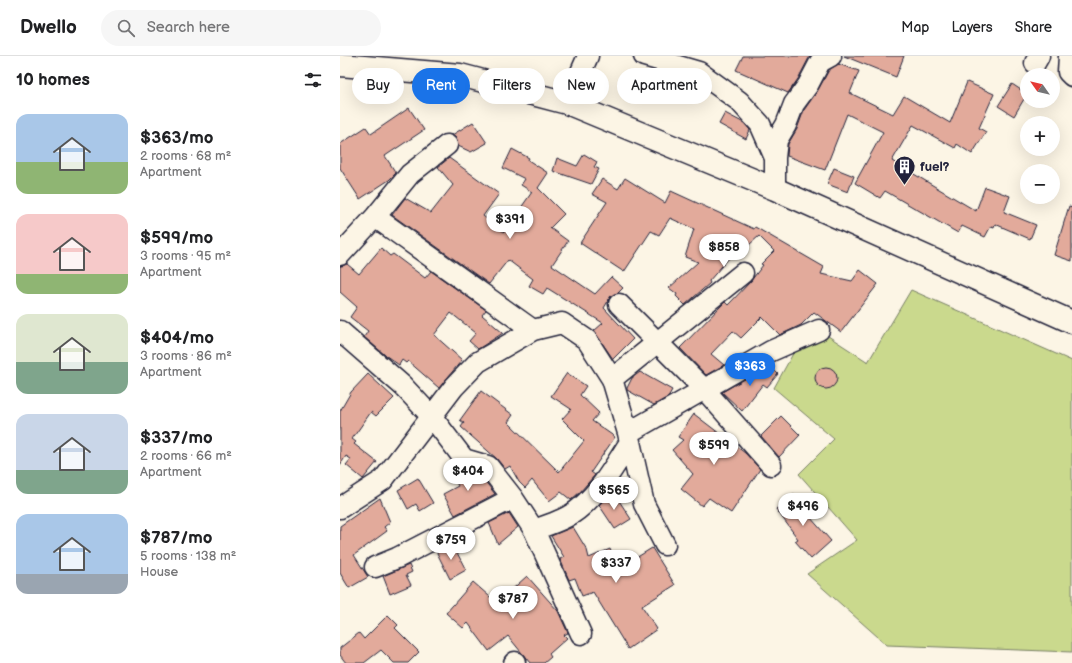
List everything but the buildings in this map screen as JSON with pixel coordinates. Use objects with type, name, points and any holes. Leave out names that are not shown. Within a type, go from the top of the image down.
[{"type":"main road","points":[[340,65],[460,75],[553,99]]},
{"type":"main road","points":[[569,104],[775,189],[1072,322]]},
{"type":"street","points":[[583,68],[588,56]]},
{"type":"street","points":[[644,56],[699,72],[739,101],[760,124],[775,158]]},
{"type":"street","points":[[775,189],[775,158],[777,140],[786,124],[794,104],[808,86],[820,62],[831,56]]},
{"type":"street","points":[[1069,56],[1068,72],[1072,76]]},
{"type":"street","points":[[340,255],[375,217],[410,174],[447,145]]},
{"type":"street","points":[[375,217],[533,330]]},
{"type":"street","points":[[612,379],[743,273]]},
{"type":"street","points":[[619,304],[704,389],[771,465]]},
{"type":"street","points":[[340,508],[383,480],[454,387],[478,362],[533,330],[562,323],[587,340],[612,379],[629,438],[644,504],[665,545]]},
{"type":"street","points":[[534,530],[560,520],[581,508],[602,485],[629,438],[704,389],[771,351],[819,330]]},
{"type":"street","points":[[340,331],[403,386],[432,417],[464,459],[488,466],[513,498],[534,530],[581,634]]},
{"type":"street","points":[[375,567],[397,558],[513,498]]},
{"type":"green space","points":[[911,290],[1072,361],[1072,652],[887,645],[807,574],[857,540],[799,474],[834,439],[774,388],[795,350],[825,334],[868,362]]},
{"type":"place","name":"fuel?","points":[[905,186]]}]
